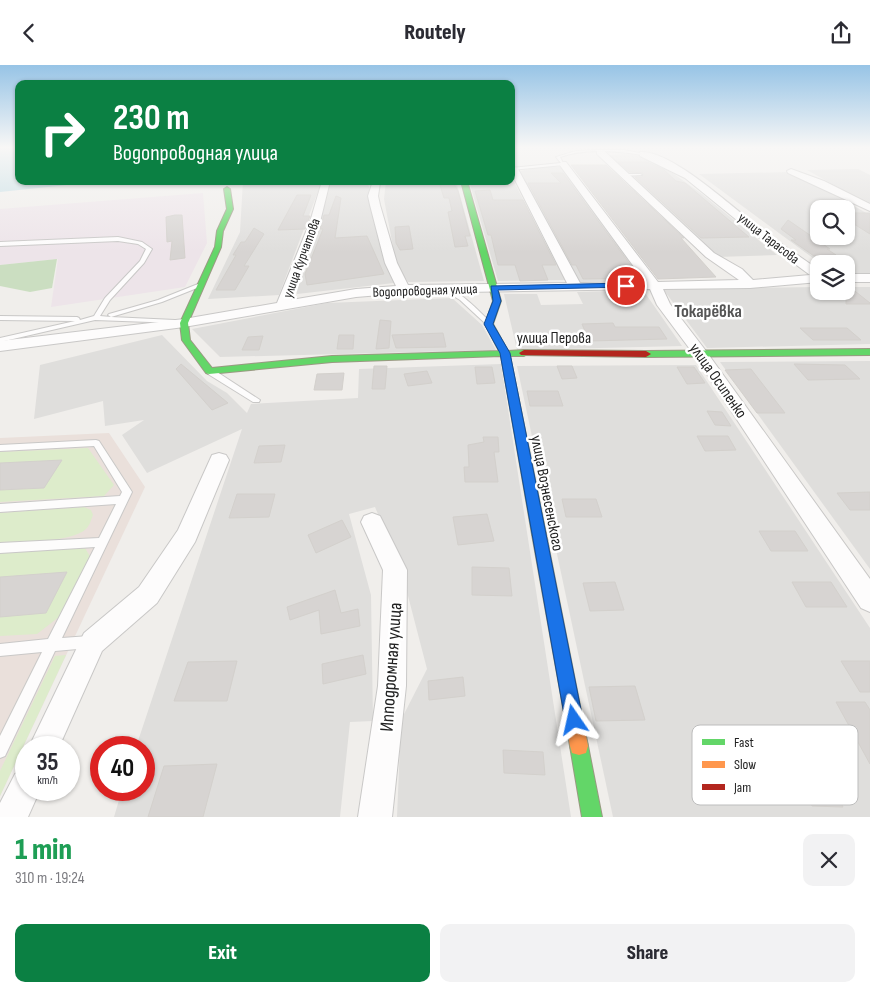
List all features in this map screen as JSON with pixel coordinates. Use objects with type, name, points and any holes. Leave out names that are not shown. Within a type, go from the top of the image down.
[{"type":"street","points":[[520,182],[575,286]]},
{"type":"street","name":"улица Осипенко","points":[[577,182],[655,285],[664,305],[702,354],[870,600]]},
{"type":"street","points":[[631,182],[710,255],[738,272],[750,284]]},
{"type":"street","name":"улица Тарасова","points":[[699,182],[752,228],[810,270]]},
{"type":"street","points":[[820,182],[870,208]]},
{"type":"street","name":"улица Курчатова","points":[[283,305],[315,222],[325,185]]},
{"type":"street","points":[[375,185],[372,196],[380,218],[391,263],[404,289]]},
{"type":"street","points":[[465,185],[497,301],[489,324]]},
{"type":"street","points":[[209,371],[186,340],[184,323],[218,247],[220,231],[230,209],[226,189]]},
{"type":"street","points":[[855,277],[870,277]]},
{"type":"street","name":"Водопроводная улица","points":[[184,323],[356,293],[404,289],[750,284],[810,278]]},
{"type":"street","points":[[0,346],[184,323]]},
{"type":"street","name":"улица Вознесенского","points":[[489,324],[505,353],[592,817]]},
{"type":"street","name":"улица Перова","points":[[209,371],[228,371],[260,365],[332,359],[505,353],[702,354],[870,352]]},
{"type":"street","points":[[49,736],[93,642],[148,595],[187,535],[219,460]]},
{"type":"street","name":"Ипподромная улица","points":[[372,522],[395,570],[392,685],[375,817]]},
{"type":"street","points":[[11,817],[18,801]]},
{"type":"lane","points":[[0,244],[118,239],[140,243],[149,249],[142,262],[107,299],[96,318]]},
{"type":"lane","points":[[0,340],[160,301],[200,285]]},
{"type":"lane","points":[[444,288],[462,299],[489,324]]},
{"type":"lane","points":[[0,318],[96,318],[184,323]]},
{"type":"lane","points":[[209,371],[256,399]]},
{"type":"lane","points":[[0,448],[96,443],[127,492],[0,751]]},
{"type":"lane","points":[[0,508],[123,500]]},
{"type":"lane","points":[[0,548],[103,541]]},
{"type":"lane","points":[[0,650],[93,642]]},
{"type":"shaded area","points":[[525,182],[573,182],[647,280],[579,282]]},
{"type":"shaded area","points":[[635,182],[685,182],[777,255],[717,257]]},
{"type":"shaded area","points":[[710,182],[811,182],[843,200],[810,200],[810,245],[855,245],[855,207],[870,215],[870,274],[855,274],[855,255],[810,256]]},
{"type":"shaded area","points":[[829,182],[870,182],[870,205]]},
{"type":"shaded area","points":[[515,184],[565,280],[498,281],[470,185]]},
{"type":"shaded area","points":[[243,185],[320,185],[279,295],[208,299],[240,232]]},
{"type":"shaded area","points":[[328,185],[368,185],[379,233],[394,283],[297,294],[297,278],[305,271],[318,231]]},
{"type":"shaded area","points":[[386,185],[457,185],[484,281],[408,282],[396,263],[384,199]]},
{"type":"shaded area","points":[[203,193],[207,243],[185,287],[51,307],[58,259],[0,265],[0,209]]},
{"type":"shaded area","points":[[810,287],[810,300],[855,300],[855,287],[870,287],[870,344],[707,348],[663,289]]},
{"type":"shaded area","points":[[643,290],[682,346],[517,350],[504,294],[537,294],[541,305],[583,304],[577,292]]},
{"type":"shaded area","points":[[452,298],[482,325],[496,350],[220,357],[192,329],[327,303]]},
{"type":"shaded area","points":[[162,335],[207,381],[227,393],[247,413],[251,404],[358,398],[359,369],[501,364],[571,817],[397,817],[401,720],[427,669],[401,569],[375,507],[349,514],[371,595],[373,721],[350,722],[340,817],[114,817],[119,801],[155,801],[155,736],[140,736],[242,429],[147,473],[122,435],[144,420],[105,426],[103,401],[34,419],[40,365]]},
{"type":"shaded area","points":[[870,361],[870,569],[720,362]]},
{"type":"shaded area","points":[[696,365],[870,628],[870,817],[613,817],[517,366]]},
{"type":"shaded area","points":[[109,433],[145,487],[28,736],[15,736],[15,764],[0,796],[0,438]]},
{"type":"green space","points":[[57,259],[52,288],[30,292],[0,286],[0,265]]},
{"type":"green space","points":[[88,448],[114,485],[104,496],[0,502],[0,452]]},
{"type":"green space","points":[[84,507],[91,510],[93,515],[86,529],[79,534],[58,539],[0,542],[0,513]]},
{"type":"green space","points":[[85,548],[91,558],[64,613],[37,634],[0,636],[0,553]]},
{"type":"green space","points":[[66,655],[28,736],[17,736],[55,656]]},
{"type":"green space","points":[[15,740],[15,764],[0,796],[0,771]]},
{"type":"water","points":[[0,182],[15,182],[15,185],[67,185],[0,192]]},
{"type":"building","points":[[570,182],[640,278],[583,279],[576,265],[572,265],[528,183]]},
{"type":"building","points":[[584,182],[624,182],[684,238],[681,238],[716,277],[658,279]]},
{"type":"building","points":[[641,182],[685,183],[749,237],[701,238]]},
{"type":"building","points":[[440,185],[455,185],[458,191],[470,236],[465,236],[468,246],[455,247],[448,212],[452,211],[449,198],[444,198]]},
{"type":"building","points":[[490,190],[493,200],[523,200],[556,265],[542,265],[548,280],[520,281],[515,265],[498,265],[491,235],[488,235],[475,191]]},
{"type":"building","points":[[297,195],[311,195],[303,216],[310,216],[305,229],[278,230]]},
{"type":"building","points":[[336,196],[341,198],[335,238],[367,236],[384,274],[307,285],[305,274],[323,229],[320,229],[324,215],[329,215]]},
{"type":"building","points":[[855,213],[870,213],[870,234],[855,225]]},
{"type":"building","points":[[182,215],[185,258],[170,260],[172,241],[167,242],[166,217]]},
{"type":"building","points":[[788,220],[810,235],[810,245],[824,245],[836,255],[813,255],[791,240],[796,240],[781,229]]},
{"type":"building","points":[[409,226],[413,249],[400,250],[396,243],[395,227]]},
{"type":"building","points":[[254,228],[264,234],[244,266],[249,266],[235,290],[216,290],[236,255],[233,255],[241,242],[245,242]]},
{"type":"building","points":[[855,291],[870,303],[870,304],[846,304],[846,300],[855,300]]},
{"type":"building","points":[[380,320],[391,321],[389,348],[376,349]]},
{"type":"building","points":[[613,323],[615,327],[659,327],[667,339],[589,341],[582,324]]},
{"type":"building","points":[[800,328],[847,328],[861,340],[813,340]]},
{"type":"building","points":[[443,333],[446,347],[396,348],[392,335]]},
{"type":"building","points":[[339,335],[354,335],[353,349],[337,349]]},
{"type":"building","points":[[263,336],[259,350],[242,350],[248,337]]},
{"type":"building","points":[[181,364],[228,403],[212,410],[176,369]]},
{"type":"building","points":[[794,364],[845,365],[860,379],[808,380]]},
{"type":"building","points":[[374,366],[387,366],[385,389],[372,389]]},
{"type":"building","points":[[557,366],[572,366],[577,378],[562,379]]},
{"type":"building","points":[[475,367],[492,367],[495,383],[477,384]]},
{"type":"building","points":[[677,367],[694,367],[705,383],[687,384]]},
{"type":"building","points":[[751,369],[785,413],[757,413],[725,370]]},
{"type":"building","points":[[427,371],[432,383],[408,386],[404,374]]},
{"type":"building","points":[[344,373],[342,390],[314,390],[317,374]]},
{"type":"building","points":[[527,391],[558,391],[563,406],[530,406]]},
{"type":"building","points":[[707,411],[722,412],[731,426],[715,425]]},
{"type":"building","points":[[697,436],[728,436],[736,450],[705,451]]},
{"type":"building","points":[[483,437],[498,437],[499,452],[494,452],[498,482],[465,482],[464,467],[469,467],[468,445],[484,442]]},
{"type":"building","points":[[285,445],[281,462],[254,463],[259,446]]},
{"type":"building","points":[[62,460],[44,488],[0,490],[0,463]]},
{"type":"building","points":[[870,492],[870,510],[850,510],[837,493]]},
{"type":"building","points":[[237,494],[275,494],[269,517],[229,518]]},
{"type":"building","points":[[562,499],[596,499],[602,517],[566,517]]},
{"type":"building","points":[[487,514],[494,541],[458,545],[453,517]]},
{"type":"building","points":[[342,520],[351,537],[316,553],[308,535]]},
{"type":"building","points":[[759,531],[795,531],[808,551],[771,551]]},
{"type":"building","points":[[472,567],[509,568],[512,596],[472,595]]},
{"type":"building","points":[[67,572],[46,613],[0,617],[0,577]]},
{"type":"building","points":[[615,582],[624,610],[590,611],[583,583]]},
{"type":"building","points":[[792,582],[831,582],[847,607],[806,607]]},
{"type":"building","points":[[335,590],[341,613],[358,609],[360,626],[321,634],[319,610],[290,620],[287,607]]},
{"type":"building","points":[[363,655],[366,674],[323,684],[322,664]]},
{"type":"building","points":[[237,661],[227,701],[174,701],[188,662]]},
{"type":"building","points":[[841,661],[870,661],[870,692],[860,692]]},
{"type":"building","points":[[463,677],[465,696],[429,700],[428,681]]},
{"type":"building","points":[[635,686],[645,720],[596,721],[589,687]]},
{"type":"building","points":[[836,702],[865,702],[870,710],[870,764],[858,742],[858,725],[849,725]]},
{"type":"building","points":[[503,750],[543,752],[545,775],[504,773]]},
{"type":"building","points":[[217,764],[203,817],[148,817],[153,801],[155,801],[155,795],[164,766]]},
{"type":"building","points":[[842,805],[843,807],[812,806]]},
{"type":"traffic: fast","points":[[465,185],[497,301],[489,324],[505,353],[539,534]]},
{"type":"traffic: fast","points":[[227,189],[230,209],[220,231],[218,247],[184,323],[186,340],[209,371],[332,359],[524,353]]},
{"type":"traffic: fast","points":[[646,354],[870,352]]},
{"type":"traffic: fast","points":[[579,746],[592,817]]},
{"type":"traffic: slow","points":[[539,534],[579,746]]},
{"type":"traffic: jam","points":[[524,353],[646,354]]},
{"type":"district","name":"Токарёвка","points":[[708,311]]},
{"type":"route","points":[[574,720],[505,353],[489,324],[497,301],[494,287],[626,286]]}]
